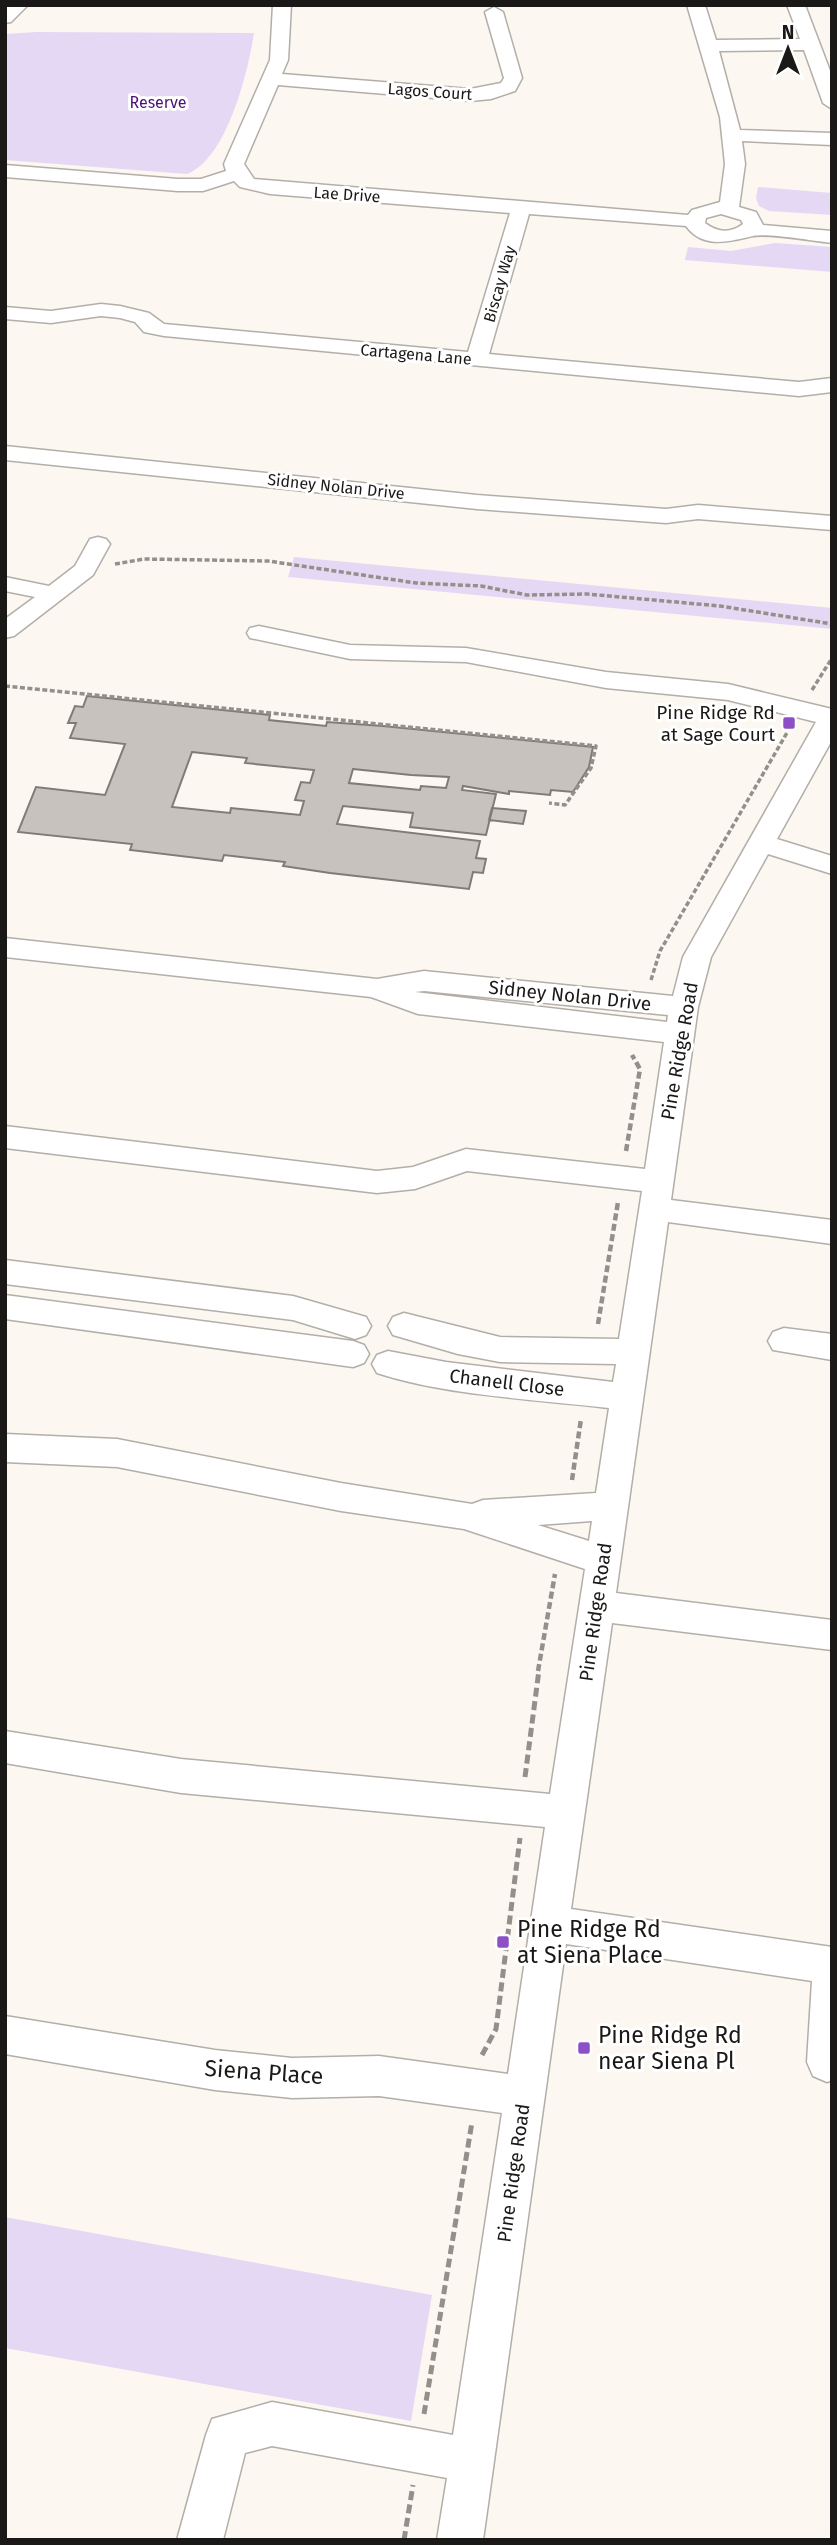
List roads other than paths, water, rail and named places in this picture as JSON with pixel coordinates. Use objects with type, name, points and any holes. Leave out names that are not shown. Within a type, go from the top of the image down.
[{"type":"street","points":[[5,18],[19,5]]},
{"type":"street","points":[[5,171],[177,185],[203,185],[237,174],[234,164],[279,60],[282,5]]},
{"type":"street","points":[[696,5],[732,135],[736,164],[729,209]]},
{"type":"street","points":[[796,5],[832,103]]},
{"type":"street","name":"Lagos Court","points":[[273,79],[470,95],[491,93],[508,87],[513,78],[494,12]]},
{"type":"street","points":[[708,46],[811,44]]},
{"type":"street","points":[[732,135],[832,139]]},
{"type":"street","name":"Lae Drive","points":[[237,174],[247,183],[270,188],[694,221]]},
{"type":"street","name":"Biscay Way","points":[[477,359],[521,208]]},
{"type":"street","points":[[751,225],[744,213],[729,209],[705,211],[694,221],[700,231],[717,236],[736,236],[751,225],[832,227]]},
{"type":"street","points":[[751,225],[832,237]]},
{"type":"street","name":"Cartagena Lane","points":[[5,313],[51,317],[101,310],[142,317],[152,327],[164,330],[799,389],[832,385]]},
{"type":"street","name":"Sidney Nolan Drive","points":[[5,453],[477,502],[666,516],[698,512],[832,523]]},
{"type":"street","name":"Sidney Nolan Drive","points":[[666,516],[694,524],[832,541]]},
{"type":"street","points":[[5,631],[85,570],[94,552]]},
{"type":"street","points":[[5,584],[54,595]]},
{"type":"street","points":[[259,633],[350,652],[466,655],[606,680],[728,692],[821,715]]},
{"type":"street","name":"Pine Ridge Road","points":[[460,2540],[682,1021],[697,957],[761,843],[821,715]]},
{"type":"street","points":[[761,843],[832,865]]},
{"type":"street","name":"Sidney Nolan Drive","points":[[5,947],[374,988],[418,1004],[682,1021]]},
{"type":"street","points":[[5,1137],[377,1182],[415,1178],[466,1160],[832,1232]]},
{"type":"street","points":[[5,1272],[293,1308],[325,1315],[354,1340],[362,1361],[388,1364],[407,1350],[410,1342],[404,1326],[387,1318],[375,1317],[354,1340]]},
{"type":"street","points":[[5,1307],[354,1340]]},
{"type":"street","name":"Chanell Close","points":[[404,1326],[458,1343],[515,1351],[587,1349],[634,1352]]},
{"type":"street","points":[[784,1341],[832,1347]]},
{"type":"street","name":"Chanell Close","points":[[388,1364],[446,1375],[627,1397]]},
{"type":"street","points":[[5,1448],[117,1453],[328,1495],[464,1515],[603,1560]]},
{"type":"street","points":[[464,1515],[610,1506]]},
{"type":"street","points":[[596,1606],[832,1635]]},
{"type":"street","points":[[5,1747],[181,1776],[566,1812]]},
{"type":"street","points":[[551,1924],[832,1968],[827,2062]]},
{"type":"street","name":"Siena Place","points":[[5,2035],[215,2070],[292,2078],[379,2076],[524,2096]]},
{"type":"street","points":[[200,2540],[228,2435],[272,2424],[472,2461]]},
{"type":"place","name":"Pine Ridge Rd at Sage Court","points":[[789,723]]},
{"type":"place","name":"Pine Ridge Rd at Siena Place","points":[[503,1942]]},
{"type":"place","name":"Pine Ridge Rd near Siena Pl","points":[[584,2048]]},
{"type":"park label","name":"Reserve","points":[[158,102]]}]
